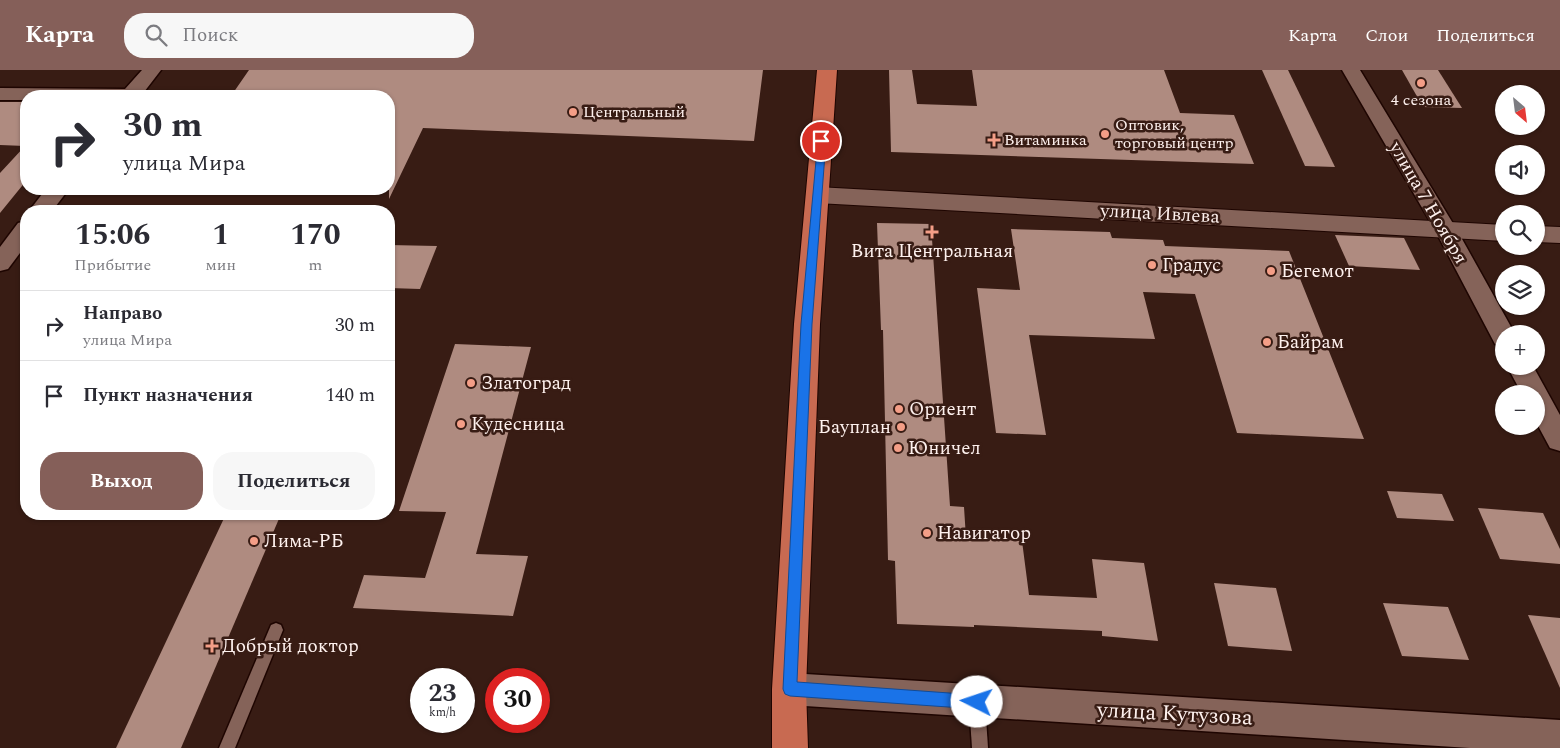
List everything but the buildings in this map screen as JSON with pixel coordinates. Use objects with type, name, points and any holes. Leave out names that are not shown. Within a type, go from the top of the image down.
[{"type":"main road","points":[[790,748],[790,689],[807,324],[827,70]]},
{"type":"street","points":[[135,90],[152,70]]},
{"type":"street","name":"улица 7 Ноября","points":[[1351,70],[1446,230],[1497,325]]},
{"type":"street","points":[[0,94],[20,94]]},
{"type":"street","points":[[45,205],[53,195]]},
{"type":"street","name":"улица Ивлева","points":[[817,195],[1495,233]]},
{"type":"street","points":[[1545,234],[1560,235]]},
{"type":"street","points":[[0,263],[20,238]]},
{"type":"street","points":[[1545,412],[1560,440]]},
{"type":"street","name":"улица Кутузова","points":[[790,689],[1560,737]]},
{"type":"lane","points":[[227,748],[276,630]]},
{"type":"lane","points":[[977,702],[980,748]]},
{"type":"place","name":"4 сезона","points":[[1421,83]]},
{"type":"place","name":"Центральный","points":[[573,112]]},
{"type":"place","name":"Оптовик, торговый центр","points":[[1105,134]]},
{"type":"place","name":"Витаминка","points":[[994,140]]},
{"type":"place","name":"Вита Центральная","points":[[932,232]]},
{"type":"place","name":"Градус","points":[[1152,265]]},
{"type":"place","name":"Бегемот","points":[[1271,271]]},
{"type":"place","name":"Байрам","points":[[1267,342]]},
{"type":"place","name":"Златоград","points":[[471,383]]},
{"type":"place","name":"Ориент","points":[[899,409]]},
{"type":"place","name":"Кудесница","points":[[461,424]]},
{"type":"place","name":"Бауплан","points":[[901,427]]},
{"type":"place","name":"Юничел","points":[[898,448]]},
{"type":"place","name":"Навигатор","points":[[927,533]]},
{"type":"place","name":"Лима-РБ","points":[[254,541]]},
{"type":"place","name":"Добрый доктор","points":[[212,646]]},
{"type":"route","points":[[821,141],[807,324],[790,689],[977,702]]}]
